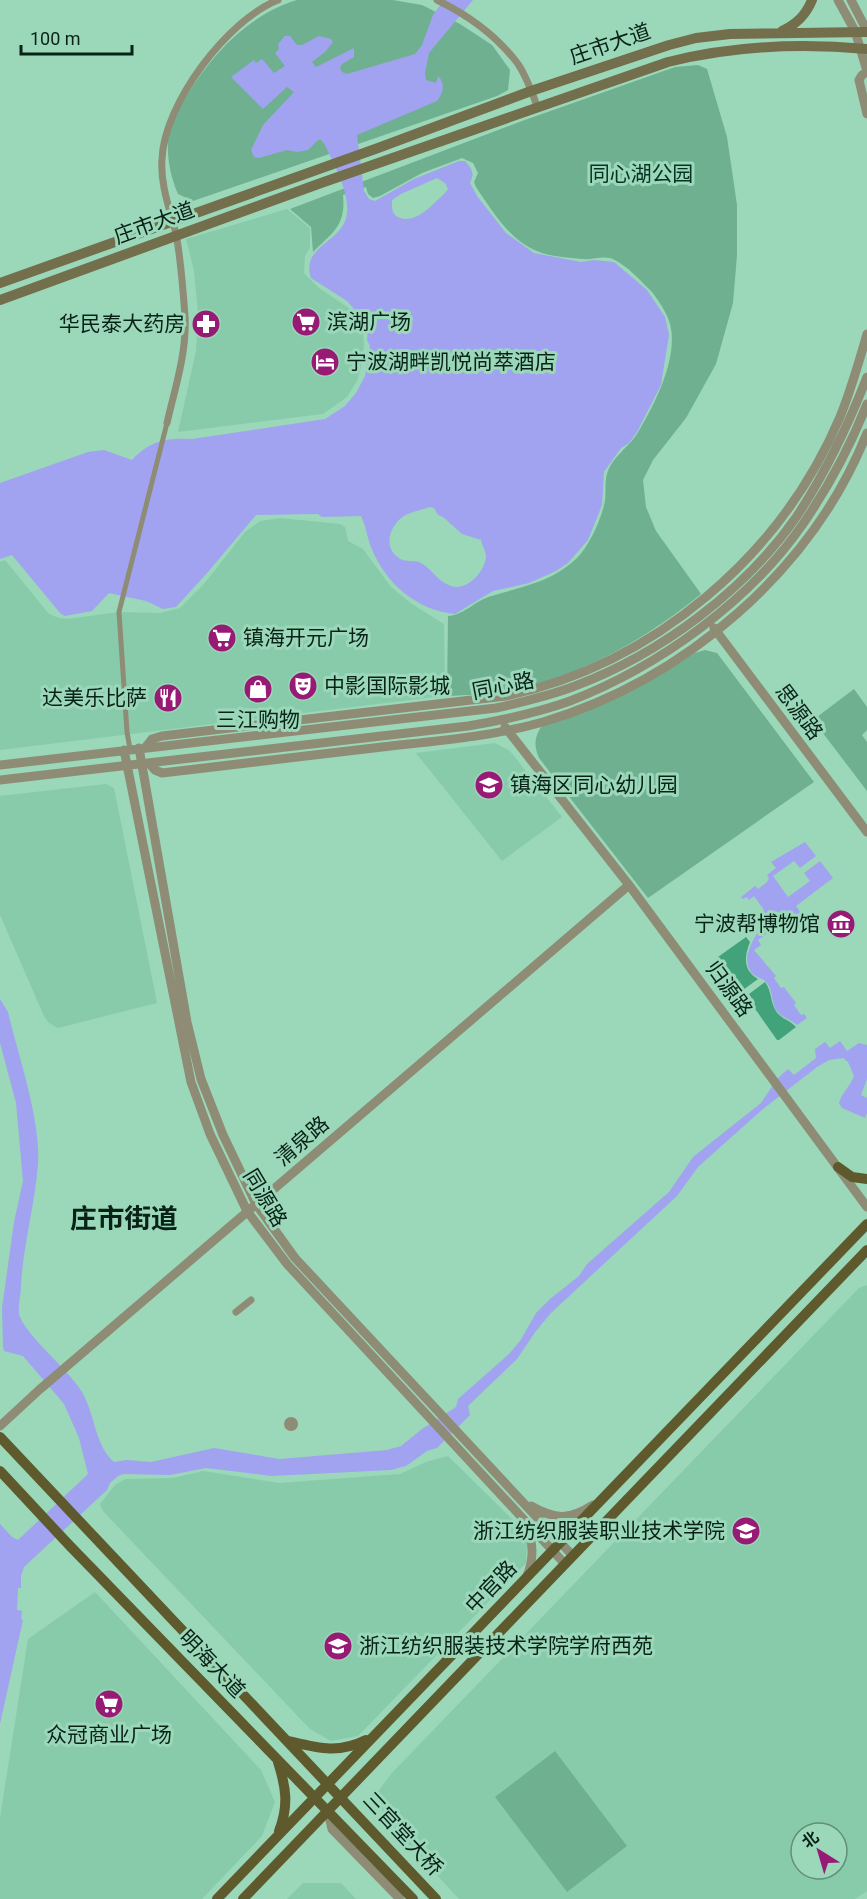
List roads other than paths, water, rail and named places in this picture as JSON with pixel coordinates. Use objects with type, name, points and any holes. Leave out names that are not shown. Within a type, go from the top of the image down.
[{"type":"main road","points":[[777,33],[793,26],[807,12],[812,0]]},
{"type":"main road","name":"庄市大道","points":[[0,283],[531,91],[687,40],[730,34],[867,31]]},
{"type":"main road","name":"庄市大道","points":[[0,300],[537,106],[668,62],[698,54],[768,47],[863,48]]},
{"type":"main road","points":[[838,1167],[852,1177],[867,1179]]},
{"type":"main road","name":"中官路","points":[[217,1899],[867,1224]]},
{"type":"main road","name":"中官路","points":[[243,1899],[867,1250]]},
{"type":"main road","name":"明海大道","points":[[0,1437],[341,1796]]},
{"type":"main road","name":"明海大道","points":[[0,1471],[70,1546],[328,1810]]},
{"type":"main road","points":[[289,1741],[333,1749],[351,1747],[374,1736]]},
{"type":"main road","points":[[276,1838],[285,1816],[286,1802],[285,1783],[277,1758]]},
{"type":"main road","name":"三官堂大桥","points":[[341,1796],[436,1899]]},
{"type":"main road","name":"三官堂大桥","points":[[328,1810],[413,1899]]},
{"type":"street","points":[[278,0],[255,13],[230,32],[190,86],[169,122],[162,159],[165,190],[176,235],[185,318],[182,358],[119,612],[127,732],[134,749],[162,736],[506,696],[561,681],[633,648],[705,598],[740,567],[768,536],[796,497],[840,418],[856,376],[867,334]]},
{"type":"street","points":[[437,0],[477,23],[518,64],[537,106]]},
{"type":"street","points":[[838,0],[863,48],[867,71],[859,80],[867,114]]},
{"type":"street","points":[[851,0],[867,31]]},
{"type":"street","name":"同心路","points":[[0,765],[496,708],[547,696],[609,671],[661,642],[727,594],[775,544],[796,517],[838,445],[867,378]]},
{"type":"street","name":"同心路","points":[[0,780],[500,721],[568,702],[598,689],[663,653],[709,622],[734,602],[760,576],[802,526],[843,459],[867,404]]},
{"type":"street","points":[[146,763],[162,773],[489,735],[544,721],[593,703],[636,683],[685,654],[716,632],[747,605],[804,542],[835,495],[867,433]]},
{"type":"street","name":"思源路","points":[[702,613],[867,832]]},
{"type":"street","name":"归源路","points":[[496,708],[500,721],[629,885],[867,1207]]},
{"type":"street","name":"同源路","points":[[557,1546],[515,1509],[288,1264],[247,1211],[210,1134],[191,1082],[127,766],[134,749],[146,763],[187,1022],[201,1079],[223,1135],[256,1204],[295,1258],[522,1501],[569,1560]]},
{"type":"street","name":"清泉路","points":[[0,1426],[74,1359],[629,885]]},
{"type":"street","points":[[236,1312],[250,1300]]},
{"type":"street","points":[[522,1501],[552,1516],[562,1517],[575,1515],[603,1499]]},
{"type":"street","points":[[515,1509],[528,1530],[532,1545],[532,1559],[525,1580]]},
{"type":"street","points":[[328,1810],[332,1829],[400,1899]]},
{"type":"water","points":[[444,0],[473,0],[429,53],[426,80],[436,83],[438,76],[443,85],[437,101],[357,135],[364,191],[369,199],[375,201],[414,179],[459,161],[465,161],[472,171],[470,183],[477,196],[506,233],[534,253],[581,262],[594,260],[614,262],[647,290],[665,317],[669,335],[661,385],[637,432],[629,443],[621,448],[604,472],[602,505],[588,540],[568,563],[556,571],[529,583],[493,591],[455,614],[427,607],[415,601],[393,583],[377,560],[361,516],[256,515],[176,607],[163,609],[146,601],[109,593],[92,611],[65,616],[60,613],[12,555],[0,559],[0,483],[88,452],[104,450],[132,460],[153,444],[167,440],[192,439],[325,419],[345,406],[356,393],[365,376],[370,346],[367,340],[368,326],[362,315],[347,301],[311,278],[309,267],[317,251],[339,231],[347,213],[346,195],[336,169],[321,140],[318,140],[308,150],[297,152],[287,150],[259,158],[254,157],[251,150],[263,125],[294,92],[287,87],[263,109],[231,77],[254,60],[256,63],[262,59],[274,73],[285,66],[275,53],[279,49],[278,44],[285,36],[290,36],[297,45],[302,45],[319,36],[331,39],[333,42],[326,51],[312,62],[316,67],[354,48],[354,57],[342,64],[340,68],[347,74],[415,54],[422,45],[433,15]],"holes":[[[437,178],[445,183],[448,189],[430,207],[411,218],[404,219],[394,214],[392,200]],[[434,508],[438,515],[462,534],[481,540],[486,555],[485,563],[479,574],[463,586],[446,584],[421,563],[401,559],[391,548],[390,536],[399,520],[410,513]]]},
{"type":"water","points":[[805,842],[816,856],[800,868],[794,861],[773,876],[788,897],[810,881],[804,873],[820,861],[833,878],[796,906],[808,923],[799,929],[792,919],[784,924],[783,922],[758,940],[761,945],[754,950],[776,976],[774,978],[781,988],[784,987],[796,1003],[794,1005],[801,1015],[804,1014],[807,1018],[797,1025],[777,1011],[768,985],[753,974],[748,966],[748,952],[764,920],[760,914],[764,910],[754,896],[749,900],[747,897],[743,899],[741,897],[755,886],[758,889],[767,882],[769,878],[767,875],[776,868],[771,862]]},
{"type":"water","points":[[0,999],[8,1012],[23,1067],[38,1147],[38,1164],[24,1255],[19,1314],[29,1332],[82,1392],[99,1439],[114,1462],[127,1460],[151,1462],[214,1448],[279,1459],[387,1450],[401,1446],[456,1407],[458,1399],[509,1354],[520,1341],[536,1313],[579,1276],[587,1264],[669,1192],[693,1157],[761,1103],[777,1079],[788,1069],[794,1075],[816,1058],[815,1049],[825,1042],[830,1048],[840,1041],[847,1051],[859,1043],[867,1045],[867,1079],[861,1095],[867,1098],[867,1113],[865,1118],[842,1108],[839,1103],[854,1076],[848,1062],[843,1058],[829,1060],[817,1067],[763,1109],[698,1167],[677,1196],[551,1313],[517,1359],[468,1406],[470,1415],[437,1448],[427,1451],[406,1466],[391,1470],[272,1476],[206,1468],[170,1475],[124,1474],[118,1476],[110,1483],[107,1490],[24,1567],[21,1588],[18,1588],[17,1610],[22,1611],[21,1619],[23,1620],[0,1724],[0,1524],[18,1540],[88,1474],[79,1438],[64,1404],[23,1356],[4,1351],[3,1347],[2,1308],[14,1222],[23,1181],[16,1103],[0,1043]]},
{"type":"place","name":"滨湖广场","points":[[306,322]]},
{"type":"place","name":"华民泰大药房","points":[[206,324]]},
{"type":"place","name":"宁波湖畔凯悦尚萃酒店","points":[[325,362]]},
{"type":"place","name":"镇海开元广场","points":[[222,638]]},
{"type":"place","name":"中影国际影城","points":[[303,686]]},
{"type":"place","name":"三江购物","points":[[258,689]]},
{"type":"place","name":"达美乐比萨","points":[[168,698]]},
{"type":"place","name":"镇海区同心幼儿园","points":[[489,785]]},
{"type":"place","name":"宁波帮博物馆","points":[[841,924]]},
{"type":"place","name":"浙江纺织服装职业技术学院","points":[[746,1531]]},
{"type":"place","name":"浙江纺织服装技术学院学府西苑","points":[[338,1646]]},
{"type":"place","name":"众冠商业广场","points":[[109,1704]]},
{"type":"district","name":"庄市街道","points":[[124,1219]]},
{"type":"park label","name":"同心湖公园","points":[[641,174]]}]
